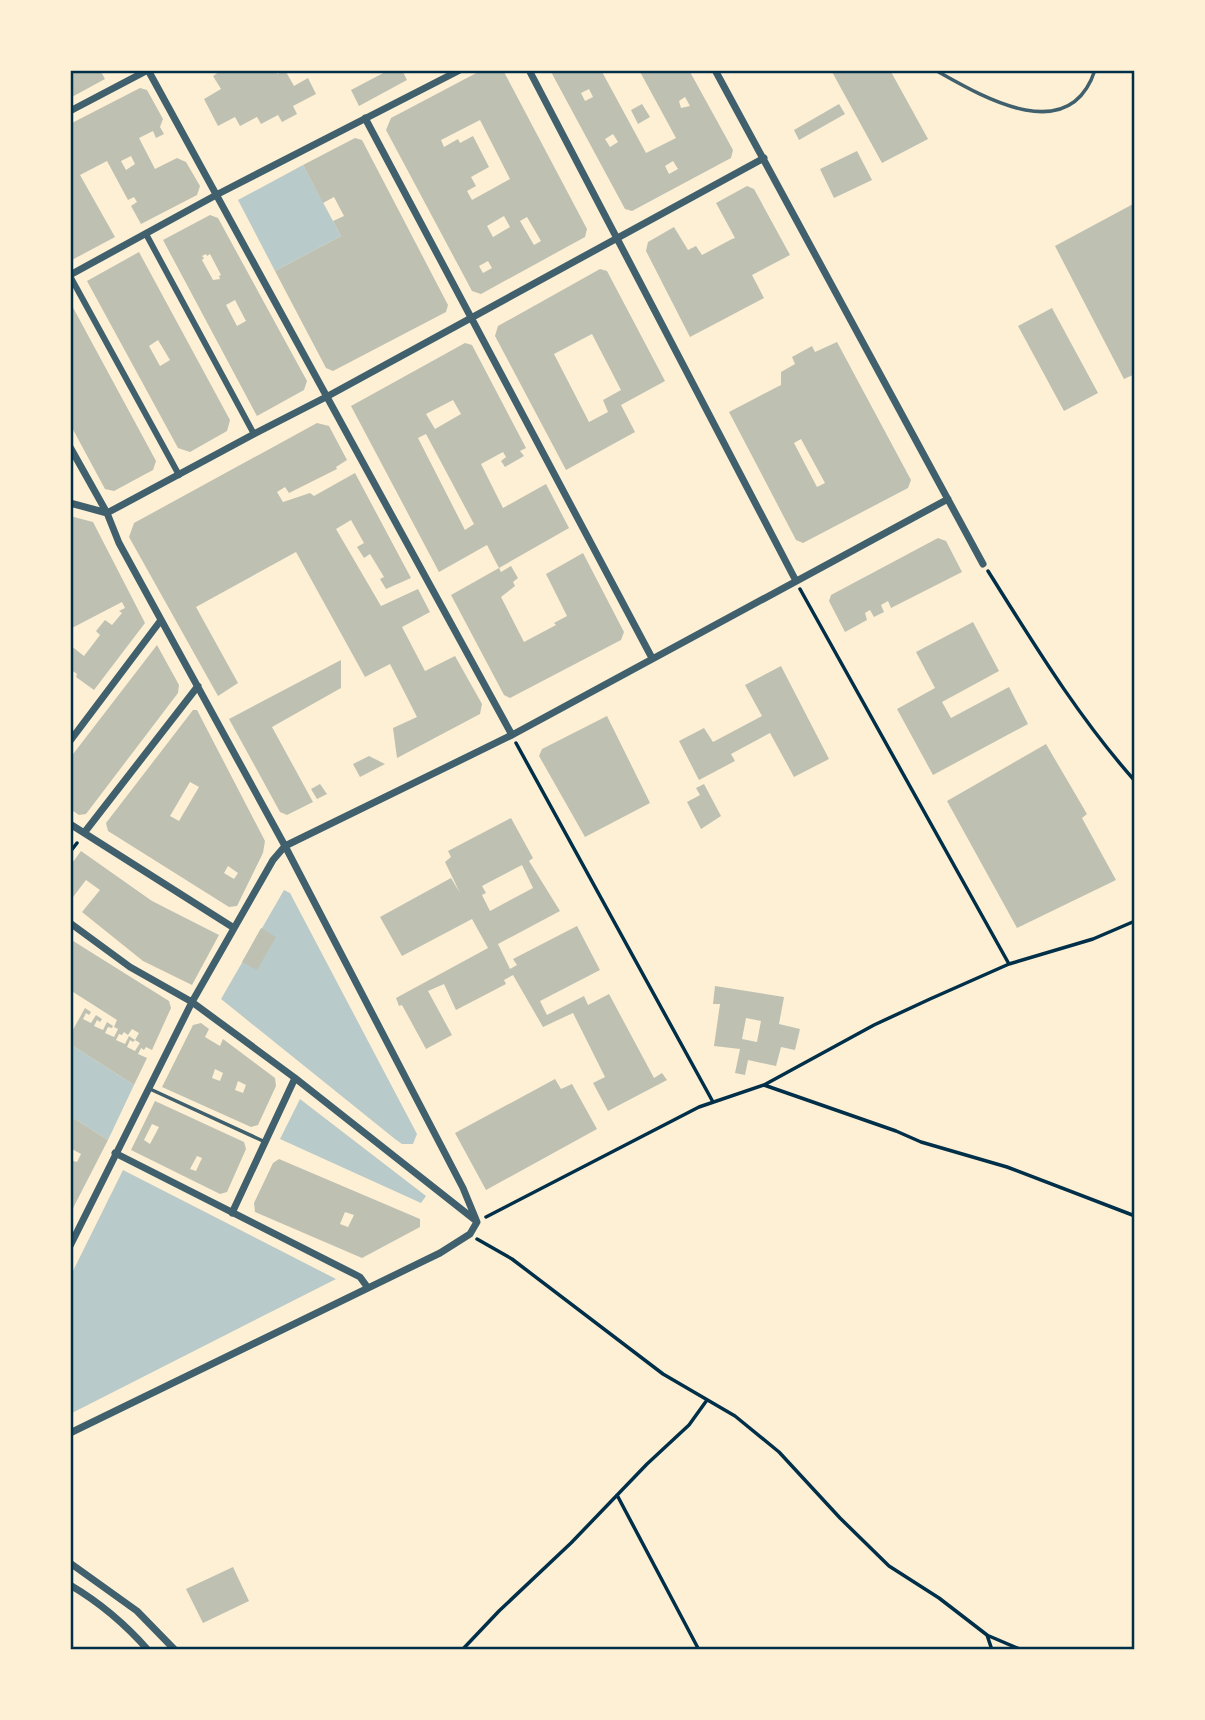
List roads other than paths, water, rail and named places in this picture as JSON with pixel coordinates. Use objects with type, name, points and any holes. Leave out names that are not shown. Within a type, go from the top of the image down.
[{"type":"street","points":[[70,111],[148,70],[512,735]]},
{"type":"street","points":[[179,475],[70,275],[218,194],[460,70]]},
{"type":"street","points":[[529,70],[796,582]]},
{"type":"street","points":[[715,70],[983,564]]},
{"type":"street","points":[[365,118],[652,658]]},
{"type":"street","points":[[70,503],[107,513],[764,159]]},
{"type":"street","points":[[146,234],[254,434]]},
{"type":"street","points":[[70,447],[107,513],[119,543],[285,846],[463,1188],[477,1222]]},
{"type":"street","points":[[70,1246],[192,1002],[273,860],[285,846],[512,735],[948,499]]},
{"type":"street","points":[[70,741],[162,620]]},
{"type":"street","points":[[84,833],[198,686]]},
{"type":"street","points":[[70,824],[234,928]]},
{"type":"street","points":[[70,923],[130,967],[192,1002],[295,1078],[477,1222]]},
{"type":"street","points":[[232,1213],[295,1078]]},
{"type":"street","points":[[116,1153],[360,1277],[368,1288]]},
{"type":"street","points":[[70,1433],[440,1252],[470,1234],[477,1222]]},
{"type":"street","points":[[70,1563],[137,1611],[174,1650]]},
{"type":"street","points":[[70,1585],[87,1595],[134,1633],[148,1650]]},
{"type":"lane","points":[[935,70],[1011,107],[1042,112],[1055,111],[1076,99],[1085,91],[1095,70]]},
{"type":"lane","points":[[148,1088],[265,1142]]}]
